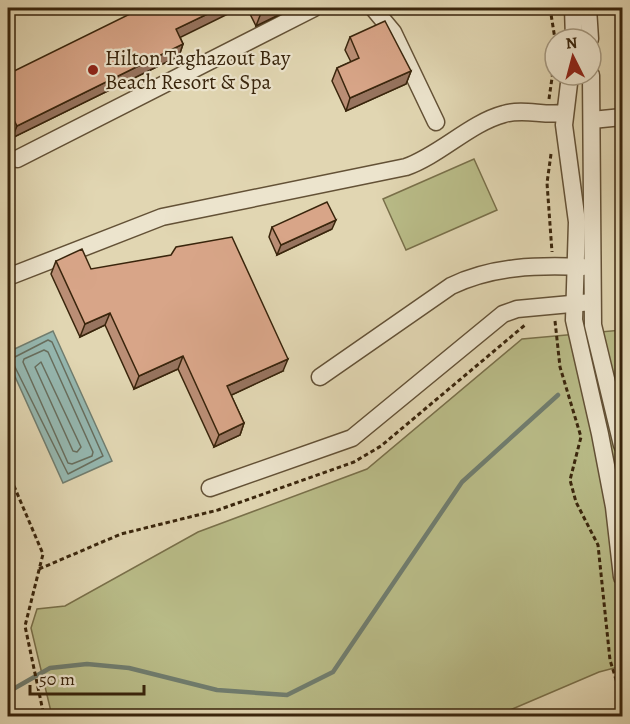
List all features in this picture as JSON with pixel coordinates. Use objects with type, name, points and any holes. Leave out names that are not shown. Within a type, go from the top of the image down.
[{"type":"street","points":[[17,159],[314,8]]},
{"type":"street","points":[[373,8],[393,32],[436,122]]},
{"type":"street","points":[[573,8],[574,27]]},
{"type":"street","points":[[588,8],[589,27]]},
{"type":"street","points":[[568,87],[563,114],[577,222],[574,303],[579,347],[600,434],[614,507],[622,577]]},
{"type":"street","points":[[591,87],[592,302],[596,343],[622,445]]},
{"type":"street","points":[[567,96],[579,88],[591,96]]},
{"type":"street","points":[[8,277],[162,217],[406,168],[501,114],[522,111],[551,115],[563,114]]},
{"type":"street","points":[[564,135],[578,141],[592,127],[622,117]]},
{"type":"street","points":[[320,377],[451,286],[470,277],[510,268],[593,268]]},
{"type":"street","points":[[210,488],[352,438],[503,314],[517,309],[592,302]]},
{"type":"path","points":[[550,8],[553,27]]},
{"type":"path","points":[[8,472],[43,554],[25,626],[44,717]]},
{"type":"green space","points":[[474,159],[497,210],[406,250],[383,199]]},
{"type":"green space","points":[[622,330],[622,666],[599,672],[496,716],[52,716],[31,628],[37,609],[65,606],[198,532],[367,469],[522,339]]},
{"type":"water","points":[[53,331],[112,461],[63,483],[8,361],[8,352]]},
{"type":"building","name":"Hilton Taghazout Bay Beach Resort & Spa","points":[[142,8],[220,8],[176,29],[183,44],[17,126],[8,108],[8,74]]},
{"type":"building","points":[[258,8],[272,8],[261,13]]},
{"type":"building","points":[[385,21],[411,71],[350,98],[337,68],[359,58],[350,37]]},
{"type":"building","points":[[327,202],[336,220],[281,245],[272,227]]},
{"type":"building","points":[[232,237],[288,359],[227,386],[244,423],[219,435],[183,356],[139,376],[110,313],[85,324],[56,261],[82,249],[91,269],[171,255],[176,247]]},
{"type":"waterway","points":[[8,692],[50,668],[87,664],[129,668],[217,690],[287,695],[333,672],[462,482],[558,395]]},
{"type":"place","name":"Hilton Taghazout Bay Beach Resort & Spa","points":[[93,70]]}]
